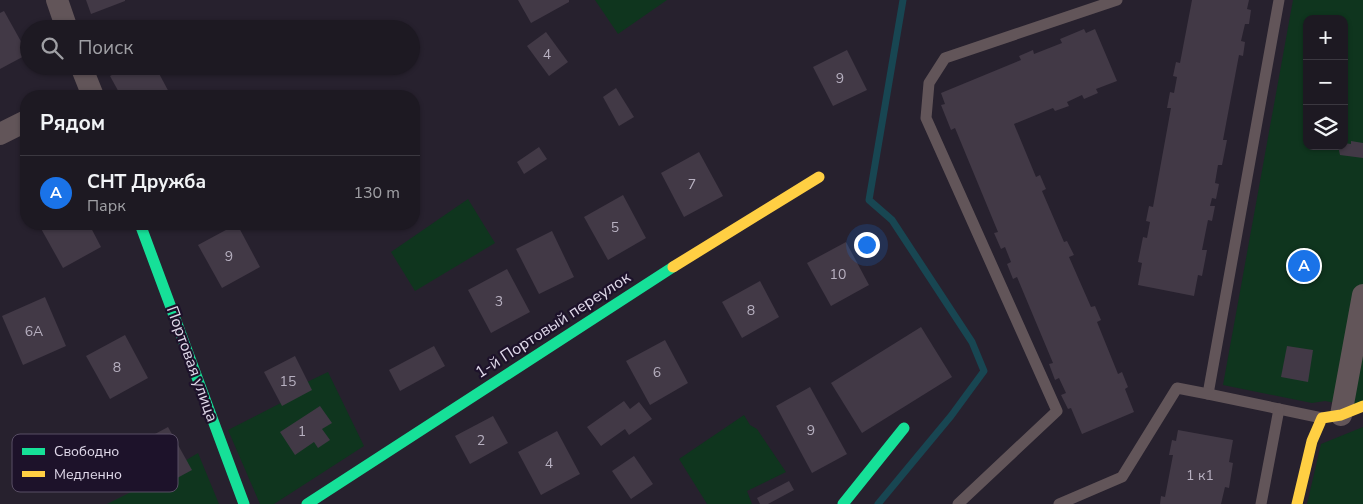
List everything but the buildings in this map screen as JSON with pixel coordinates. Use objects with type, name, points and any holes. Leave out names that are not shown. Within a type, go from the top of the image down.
[{"type":"street","points":[[57,0],[64,20]]},
{"type":"street","points":[[83,75],[85,90]]},
{"type":"street","points":[[0,134],[20,124]]},
{"type":"street","name":"1-й Портовый переулок","points":[[307,504],[690,256],[819,177]]},
{"type":"street","name":"Портовая улица","points":[[142,230],[244,504]]},
{"type":"street","points":[[1298,504],[1312,441],[1332,416],[1363,295]]},
{"type":"street","points":[[1332,416],[1363,406]]},
{"type":"street","points":[[844,504],[904,428]]},
{"type":"lane","points":[[958,504],[1057,411],[926,118],[929,83],[945,58],[1117,0]]},
{"type":"lane","points":[[1208,394],[1279,0]]},
{"type":"lane","points":[[1059,504],[1122,477],[1177,388],[1279,409],[1332,416]]},
{"type":"lane","points":[[1261,504],[1279,409]]},
{"type":"green space","points":[[595,0],[667,0],[618,34]]},
{"type":"green space","points":[[1293,0],[1363,0],[1363,408],[1325,401],[1312,403],[1223,385]]},
{"type":"green space","points":[[468,199],[495,243],[415,291],[391,252]]},
{"type":"green space","points":[[328,372],[364,446],[274,504],[260,504],[228,430],[310,388],[307,382]]},
{"type":"green space","points":[[744,415],[750,425],[757,429],[786,472],[747,491],[752,504],[707,504],[679,459]]},
{"type":"green space","points":[[1363,427],[1363,504],[1307,504],[1321,444]]},
{"type":"green space","points":[[198,453],[219,504],[107,504],[131,492],[178,492],[178,465]]},
{"type":"waterway","points":[[878,504],[951,416],[984,371],[972,342],[892,220],[869,200],[903,0]]},
{"type":"traffic: fast","points":[[142,230],[244,504]]},
{"type":"traffic: fast","points":[[307,504],[673,267]]},
{"type":"traffic: fast","points":[[843,504],[904,428]]},
{"type":"traffic: slow","points":[[673,267],[819,177]]},
{"type":"traffic: slow","points":[[1297,504],[1312,441],[1322,418],[1341,415],[1363,406]]},
{"type":"place","name":"СНТ Дружба","points":[[1304,266]]}]
